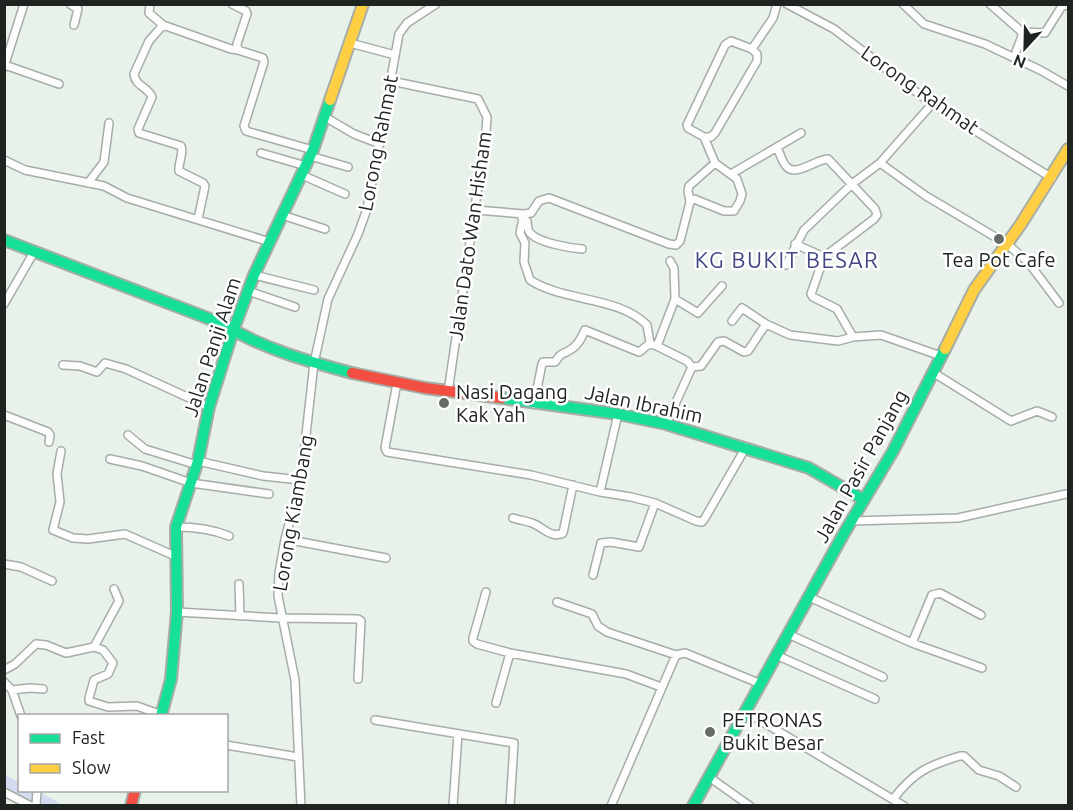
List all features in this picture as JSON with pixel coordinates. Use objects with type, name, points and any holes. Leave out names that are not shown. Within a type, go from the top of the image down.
[{"type":"main road","name":"Jalan Panji Alam","points":[[161,714],[171,679],[177,612],[176,527],[197,463],[209,407],[233,331],[254,275],[308,161],[363,4]]},
{"type":"main road","name":"Jalan Pasir Panjang","points":[[693,806],[851,521],[893,451],[974,290],[1052,178],[1068,149]]},
{"type":"main road","name":"Jalan Ibrahim","points":[[4,240],[223,324],[249,340],[314,363],[397,383],[447,392],[618,414],[666,424],[809,468],[864,500]]},
{"type":"street","points":[[24,4],[5,66],[59,84]]},
{"type":"street","points":[[70,4],[78,9],[74,25]]},
{"type":"street","points":[[150,4],[149,13],[163,25],[263,58],[264,62],[245,119],[246,131],[308,161],[345,194]]},
{"type":"street","points":[[232,4],[246,11],[247,14],[237,44],[238,50]]},
{"type":"street","name":"Lorong Rahmat","points":[[314,363],[328,299],[367,209],[402,28],[436,4]]},
{"type":"street","points":[[752,49],[773,18],[777,4]]},
{"type":"street","name":"Lorong Rahmat","points":[[787,4],[834,29],[932,104],[1052,178]]},
{"type":"street","points":[[903,4],[924,24],[985,44],[1068,86]]},
{"type":"street","points":[[990,4],[1022,32],[1045,33],[1062,6],[1068,5]]},
{"type":"street","points":[[163,25],[149,41],[134,74],[137,83],[152,94],[138,129],[139,133],[181,146],[183,153],[179,171],[205,186],[198,219]]},
{"type":"street","points":[[1015,58],[1016,47],[1023,36],[1022,32]]},
{"type":"street","points":[[690,202],[694,199],[699,200],[724,211],[734,211],[740,201],[742,194],[737,179],[716,163],[704,137],[687,125],[725,45],[731,41],[752,49],[757,54],[757,61],[715,133],[711,137],[704,137]]},
{"type":"street","points":[[350,43],[395,55]]},
{"type":"street","name":"Jalan Dato Wan Hisham","points":[[391,81],[478,99],[487,117],[476,210],[447,392]]},
{"type":"street","points":[[786,265],[804,230],[852,184],[880,164],[932,104]]},
{"type":"street","points":[[325,117],[354,134],[380,144]]},
{"type":"street","points":[[88,183],[104,162],[109,123]]},
{"type":"street","points":[[731,174],[801,133]]},
{"type":"street","points":[[777,148],[786,167],[791,170],[828,159],[875,209],[877,215],[874,219],[824,256],[811,294],[837,309],[853,337]]},
{"type":"street","points":[[261,153],[348,167]]},
{"type":"street","points":[[4,160],[25,170],[104,186],[127,198],[270,242]]},
{"type":"street","points":[[476,210],[523,216],[531,213],[539,201],[549,198],[676,245],[680,241],[690,202],[689,186],[716,163]]},
{"type":"street","points":[[880,164],[926,196],[1008,244],[1028,262],[1059,303]]},
{"type":"street","points":[[282,215],[325,229]]},
{"type":"street","points":[[523,216],[527,221],[528,231],[533,237],[567,248],[582,249]]},
{"type":"street","points":[[523,216],[520,232],[525,243],[524,262],[530,280],[574,298],[589,298],[631,314],[647,325],[653,345]]},
{"type":"street","points":[[795,244],[824,256]]},
{"type":"street","points":[[4,304],[34,252]]},
{"type":"street","points":[[653,345],[675,299],[675,275],[670,261]]},
{"type":"street","points":[[254,275],[314,290]]},
{"type":"street","points":[[675,299],[698,313],[722,286]]},
{"type":"street","points":[[248,291],[295,307]]},
{"type":"street","points":[[732,321],[742,308],[766,324],[790,335],[835,341],[881,335],[941,356]]},
{"type":"street","points":[[692,367],[701,366],[718,342],[724,341],[744,352],[748,351],[766,324]]},
{"type":"street","points":[[534,404],[542,364],[555,362],[560,354],[572,350],[580,341],[585,330],[635,352],[639,352],[646,345],[653,345],[687,361],[692,367]]},
{"type":"street","points":[[63,365],[81,366],[97,372],[105,363],[126,369],[209,407]]},
{"type":"street","name":"Lorong Kiambang","points":[[301,806],[295,680],[278,596],[285,538],[301,480],[314,363]]},
{"type":"street","points":[[666,424],[692,367]]},
{"type":"street","points":[[933,373],[1008,420],[1014,421],[1037,411],[1052,417]]},
{"type":"street","points":[[397,383],[385,451],[531,475],[631,497],[655,503],[696,521],[702,522],[746,447]]},
{"type":"street","points":[[600,492],[618,414]]},
{"type":"street","points":[[4,416],[48,432],[49,442]]},
{"type":"street","points":[[128,435],[145,449],[197,463],[263,476],[301,480]]},
{"type":"street","points":[[61,451],[57,474],[60,502],[53,530],[73,538],[125,534],[175,556]]},
{"type":"street","points":[[110,459],[142,466],[191,483],[269,494]]},
{"type":"street","points":[[513,518],[541,526],[548,533],[558,535],[563,533],[573,485]]},
{"type":"street","points":[[851,521],[958,518],[1066,494]]},
{"type":"street","points":[[593,575],[601,543],[611,542],[639,547],[655,503]]},
{"type":"street","points":[[176,527],[195,527],[229,536]]},
{"type":"street","points":[[285,538],[386,558]]},
{"type":"street","points":[[4,564],[21,567],[52,580]]},
{"type":"street","points":[[239,584],[240,616]]},
{"type":"street","points":[[94,646],[119,601],[114,589]]},
{"type":"street","points":[[486,592],[473,641],[486,648],[626,675],[661,687]]},
{"type":"street","points":[[912,643],[932,595],[940,593],[981,615]]},
{"type":"street","points":[[809,597],[912,643],[982,668]]},
{"type":"street","points":[[557,602],[592,614],[598,626],[607,632],[676,655],[685,653],[761,684]]},
{"type":"street","points":[[177,612],[361,621],[358,679]]},
{"type":"street","points":[[788,634],[883,677]]},
{"type":"street","points":[[4,669],[15,664],[36,644],[46,645],[66,653],[94,646],[110,656],[112,670],[94,680],[89,701],[105,707],[137,706],[158,714]]},
{"type":"street","points":[[495,703],[510,653]]},
{"type":"street","points":[[610,806],[676,655]]},
{"type":"street","points":[[776,655],[875,699]]},
{"type":"street","points":[[4,682],[12,690],[20,714]]},
{"type":"street","points":[[12,690],[43,689]]},
{"type":"street","points":[[746,711],[904,806]]},
{"type":"street","points":[[375,720],[514,743],[510,806]]},
{"type":"street","points":[[453,806],[458,734]]},
{"type":"street","points":[[228,745],[298,757]]},
{"type":"street","points":[[894,798],[906,782],[936,762],[960,756],[964,756],[979,770],[999,776],[1016,787]]},
{"type":"street","points":[[709,777],[750,806]]},
{"type":"street","points":[[4,792],[31,806]]},
{"type":"waterway","points":[[4,781],[18,788]]},
{"type":"waterway","points":[[27,792],[53,806]]},
{"type":"traffic: fast","points":[[162,714],[171,679],[177,612],[176,527],[198,461],[209,407],[233,331],[254,275],[313,150],[330,100]]},
{"type":"traffic: fast","points":[[4,240],[223,324],[254,341],[302,359],[352,373]]},
{"type":"traffic: fast","points":[[693,806],[843,535],[893,451],[945,349]]},
{"type":"traffic: fast","points":[[502,398],[618,414],[666,424],[809,468],[864,500]]},
{"type":"traffic: slow","points":[[330,100],[363,4]]},
{"type":"traffic: slow","points":[[945,349],[974,290],[1021,224],[1068,149]]},
{"type":"traffic: jam","points":[[352,373],[425,388],[502,398]]},
{"type":"traffic: jam","points":[[131,806],[134,792]]},
{"type":"place","name":"Tea Pot Cafe","points":[[999,239]]},
{"type":"place","name":"Nasi Dagang Kak Yah","points":[[444,403]]},
{"type":"place","name":"PETRONAS Bukit Besar","points":[[710,732]]},
{"type":"district","name":"KG BUKIT BESAR","points":[[787,260]]}]
